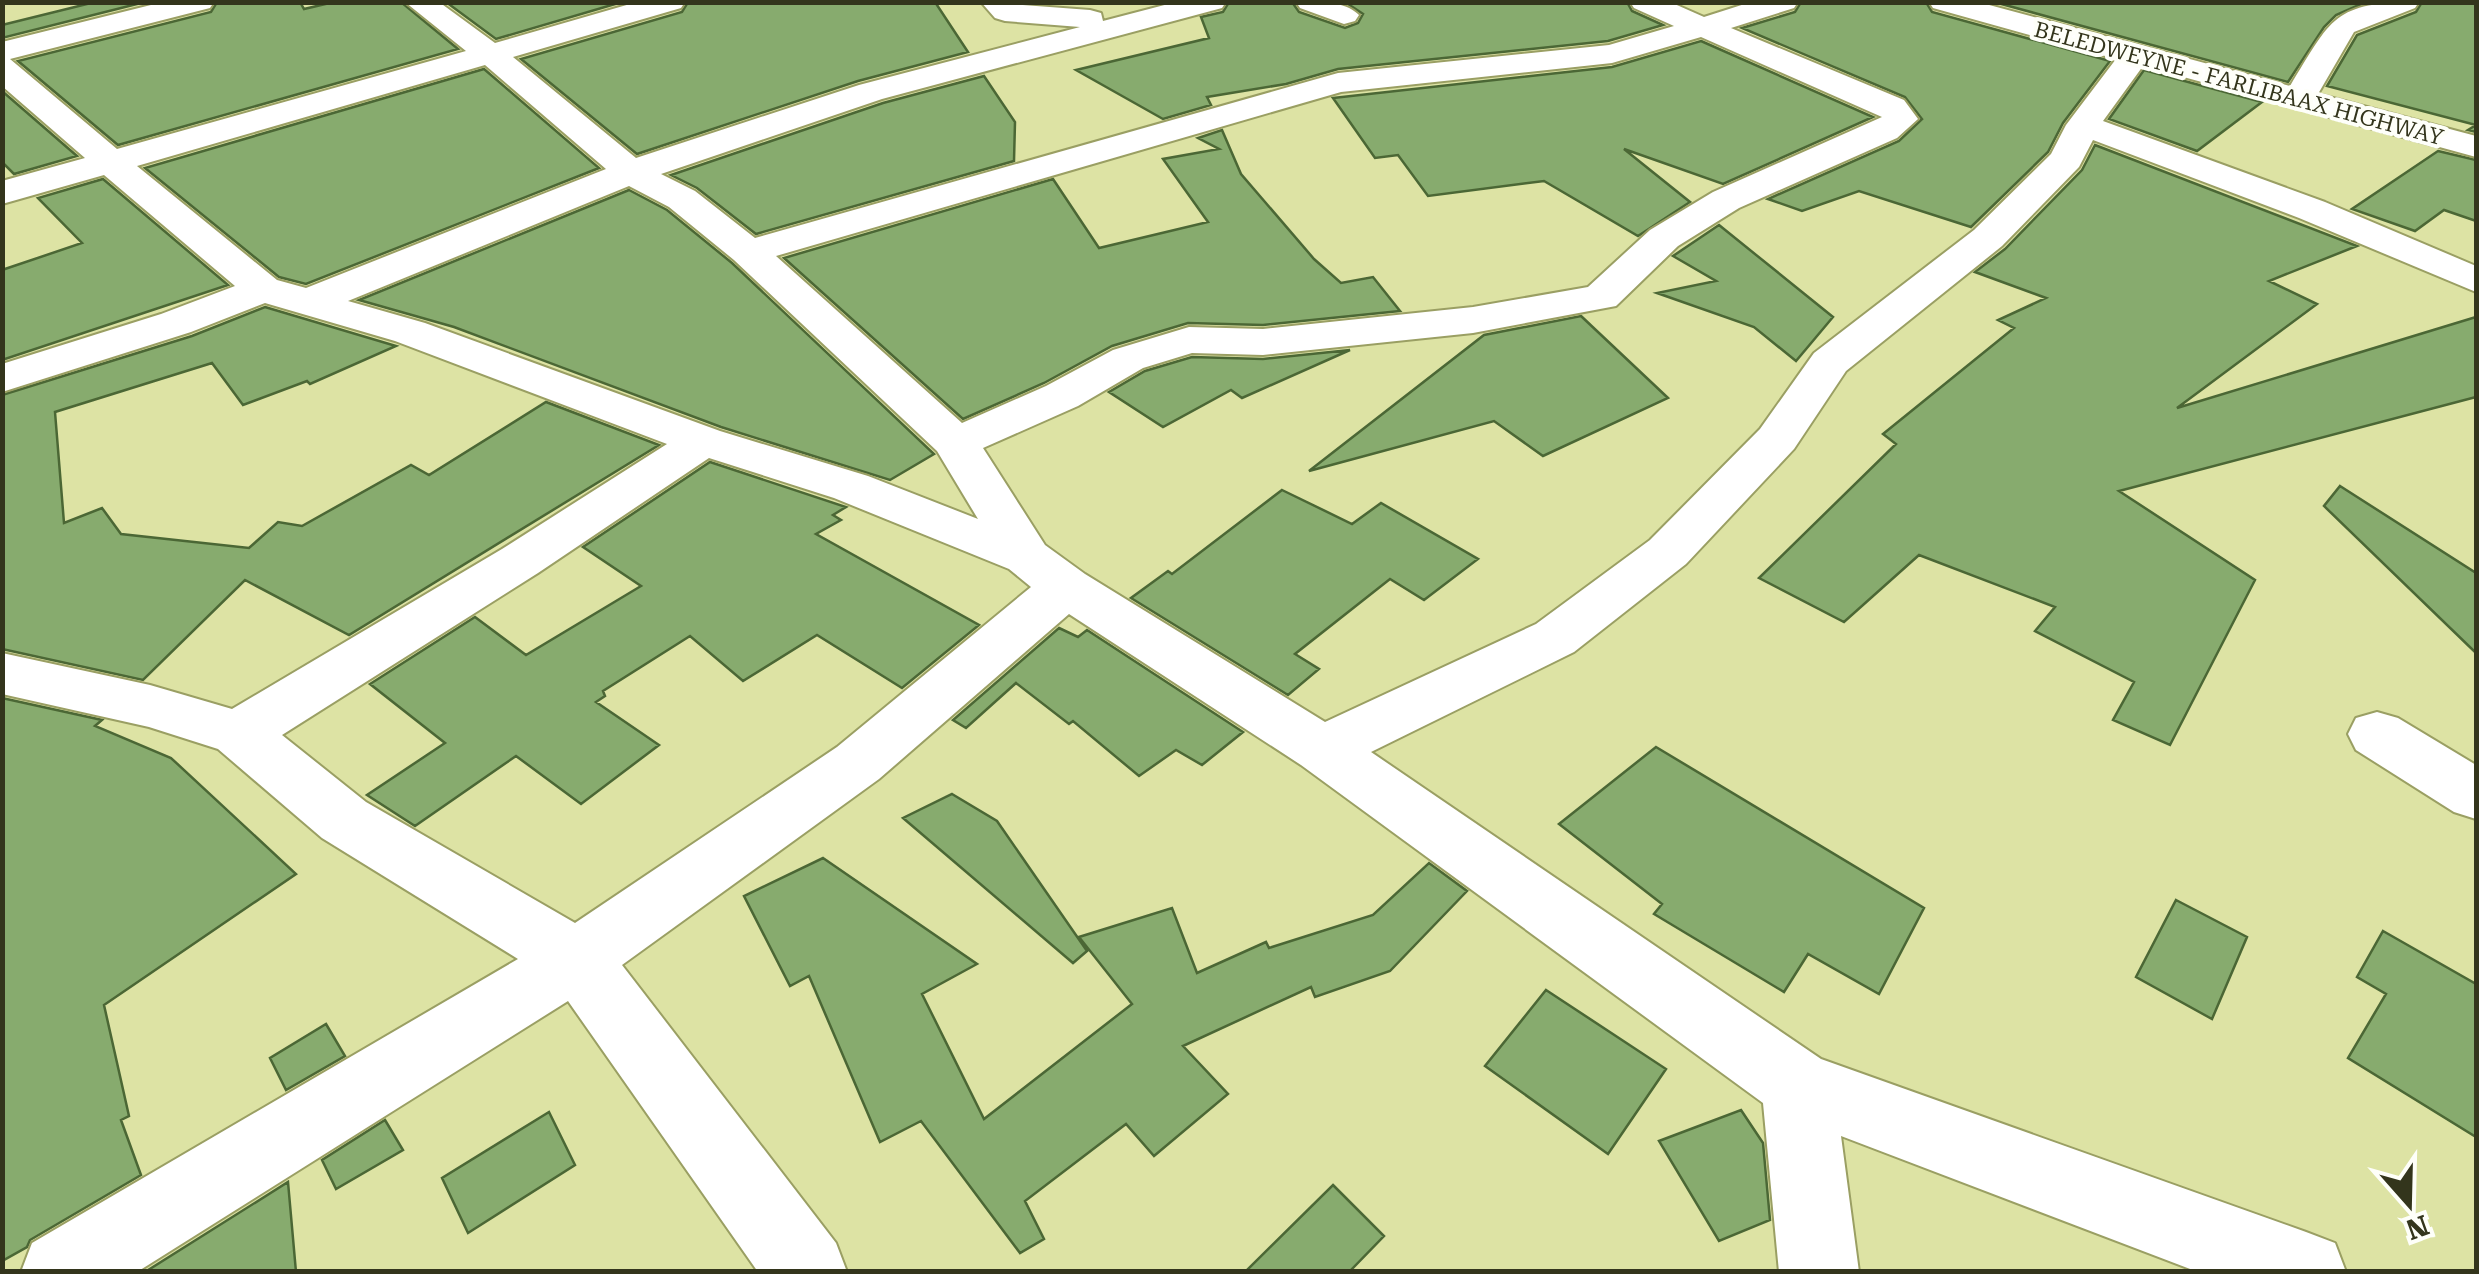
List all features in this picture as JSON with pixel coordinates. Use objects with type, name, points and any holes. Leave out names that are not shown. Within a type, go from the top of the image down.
[{"type":"street","points":[[2,52],[200,2]]},
{"type":"street","points":[[419,2],[493,56],[632,173],[682,198],[748,252],[956,444],[1046,572]]},
{"type":"street","points":[[2,192],[493,56],[671,2]]},
{"type":"street","points":[[995,2],[1005,12],[1148,20]]},
{"type":"street","points":[[312,301],[632,173],[818,107],[918,77],[1212,2]]},
{"type":"street","points":[[1310,2],[1344,15]]},
{"type":"street","points":[[956,444],[1062,396],[1128,359],[1188,340],[1263,342],[1473,320],[1600,296],[1664,238],[1726,200],[1885,131],[1900,119],[1892,107],[1644,2]]},
{"type":"street","points":[[748,252],[1338,84],[1612,54],[1784,2]]},
{"type":"street","name":"BELEDWEYNE - FARLIBAAX HIGHWAY","points":[[1943,2],[2476,147]]},
{"type":"street","points":[[2300,97],[2342,26],[2405,2]]},
{"type":"street","points":[[1322,749],[1555,638],[1668,552],[1777,440],[1830,362],[1988,238],[2066,159],[2082,125],[2135,56]]},
{"type":"street","points":[[2,67],[262,289],[410,332],[703,441],[850,487],[1046,572],[1322,749],[1798,1085],[2306,1272]]},
{"type":"street","points":[[2082,125],[2312,210],[2476,280]]},
{"type":"street","points":[[2,379],[176,323],[262,289]]},
{"type":"street","points":[[239,733],[520,560],[703,441]]},
{"type":"street","points":[[61,1272],[578,959],[858,764],[1046,572]]},
{"type":"street","points":[[2,672],[150,706],[239,733],[344,820],[578,959],[808,1272]]},
{"type":"street","points":[[2378,734],[2476,795]]},
{"type":"street","points":[[1798,1085],[1819,1272]]},
{"type":"building","points":[[95,2],[145,2],[2,38],[2,25]]},
{"type":"building","points":[[217,2],[300,2],[304,9],[334,2],[401,2],[458,49],[118,145],[18,61],[211,12]]},
{"type":"building","points":[[446,2],[622,2],[496,39]]},
{"type":"building","points":[[688,2],[935,2],[968,52],[858,81],[637,154],[521,59],[682,12]]},
{"type":"building","points":[[1229,2],[1292,2],[1299,12],[1345,28],[1358,23],[1363,14],[1345,2],[1627,2],[1632,11],[1663,25],[1608,41],[1338,69],[1286,84],[1207,97],[1211,105],[1163,119],[1076,70],[1209,38],[1201,17],[1223,12]]},
{"type":"building","points":[[1801,2],[1926,2],[1932,12],[2110,61],[2063,123],[2048,152],[1971,227],[1859,191],[1802,211],[1768,199],[1899,141],[1922,119],[1905,97],[1742,28],[1795,12]]},
{"type":"building","points":[[1994,2],[2366,2],[2336,15],[2324,27],[2288,82]]},
{"type":"building","points":[[2422,2],[2476,2],[2476,125],[2327,86],[2357,35],[2416,12]]},
{"type":"building","points":[[1701,41],[1873,117],[1723,184],[1624,149],[1690,202],[1638,236],[1544,181],[1428,196],[1398,155],[1375,158],[1333,98],[1612,67]]},
{"type":"building","points":[[484,69],[599,168],[306,284],[279,277],[145,168]]},
{"type":"building","points":[[2144,70],[2262,102],[2197,151],[2109,119]]},
{"type":"building","points":[[984,76],[1015,122],[1014,161],[756,234],[697,188],[671,175],[883,103]]},
{"type":"building","points":[[2,91],[77,156],[14,174],[2,162]]},
{"type":"building","points":[[1222,130],[1241,174],[1314,259],[1341,283],[1373,277],[1400,311],[1263,325],[1188,323],[1112,346],[1044,383],[963,419],[784,258],[1053,179],[1099,248],[1208,222],[1163,159],[1219,149],[1198,138]]},
{"type":"building","points":[[2095,145],[2357,246],[2269,281],[2317,304],[2177,408],[2476,317],[2476,397],[2119,491],[2255,580],[2170,745],[2113,720],[2134,682],[2035,631],[2055,607],[1919,555],[1844,622],[1759,578],[1896,444],[1883,434],[2014,328],[1998,320],[2046,298],[1975,272],[2005,249],[2082,170]]},
{"type":"building","points":[[2438,151],[2476,160],[2476,221],[2444,210],[2415,231],[2352,209]]},
{"type":"building","points":[[103,179],[228,285],[2,360],[2,270],[82,243],[38,198]]},
{"type":"building","points":[[629,190],[667,210],[732,263],[934,454],[890,480],[721,427],[454,327],[359,300]]},
{"type":"building","points":[[1719,225],[1833,317],[1796,361],[1754,327],[1657,293],[1716,281],[1673,256]]},
{"type":"building","points":[[265,307],[396,346],[310,384],[307,381],[243,405],[212,363],[55,412],[64,523],[102,508],[121,534],[249,548],[278,522],[302,526],[411,465],[429,475],[546,402],[659,445],[349,635],[245,580],[143,680],[2,649],[2,395],[192,336]]},
{"type":"building","points":[[1581,316],[1668,398],[1543,456],[1494,421],[1309,471],[1484,335]]},
{"type":"building","points":[[1350,350],[1242,398],[1231,390],[1163,427],[1109,392],[1145,371],[1192,357],[1263,359]]},
{"type":"building","points":[[710,462],[846,507],[833,515],[841,520],[816,534],[979,625],[902,688],[817,635],[743,681],[690,636],[603,691],[605,696],[596,702],[659,745],[581,804],[516,756],[415,826],[367,795],[445,743],[370,684],[475,617],[526,655],[641,586],[583,547]]},
{"type":"building","points":[[2340,486],[2476,573],[2476,653],[2324,506]]},
{"type":"building","points":[[1282,490],[1352,524],[1381,503],[1478,559],[1424,600],[1390,579],[1295,654],[1319,669],[1288,695],[1131,598],[1168,571],[1172,574]]},
{"type":"building","points":[[1059,628],[1078,637],[1087,630],[1243,732],[1202,765],[1176,750],[1139,776],[1073,721],[1069,724],[1016,683],[966,728],[953,720]]},
{"type":"building","points":[[2,698],[102,720],[95,726],[171,758],[296,874],[104,1005],[129,1116],[121,1120],[141,1175],[30,1240],[27,1247],[2,1261]]},
{"type":"building","points":[[1656,747],[1924,908],[1879,994],[1808,954],[1784,992],[1654,914],[1662,904],[1559,824]]},
{"type":"building","points":[[952,794],[997,821],[1087,951],[1073,963],[903,818]]},
{"type":"building","points":[[823,858],[977,964],[922,994],[984,1119],[1132,1004],[1079,937],[1172,908],[1197,973],[1266,942],[1269,948],[1373,915],[1429,863],[1467,891],[1390,971],[1315,997],[1311,987],[1183,1046],[1228,1094],[1154,1156],[1126,1124],[1025,1201],[1044,1239],[1020,1253],[921,1121],[880,1142],[809,976],[790,986],[744,896]]},
{"type":"building","points":[[2176,900],[2247,937],[2212,1019],[2136,977]]},
{"type":"building","points":[[2383,931],[2476,984],[2476,1137],[2348,1058],[2386,994],[2357,977]]},
{"type":"building","points":[[1546,990],[1666,1069],[1608,1154],[1485,1066]]},
{"type":"building","points":[[326,1024],[345,1056],[286,1090],[270,1058]]},
{"type":"building","points":[[1741,1110],[1763,1143],[1770,1220],[1719,1241],[1659,1141]]},
{"type":"building","points":[[549,1112],[575,1165],[468,1233],[442,1178]]},
{"type":"building","points":[[385,1120],[403,1150],[336,1189],[322,1160]]},
{"type":"building","points":[[288,1182],[296,1272],[145,1272]]},
{"type":"building","points":[[1333,1185],[1384,1236],[1349,1272],[1245,1272]]}]
